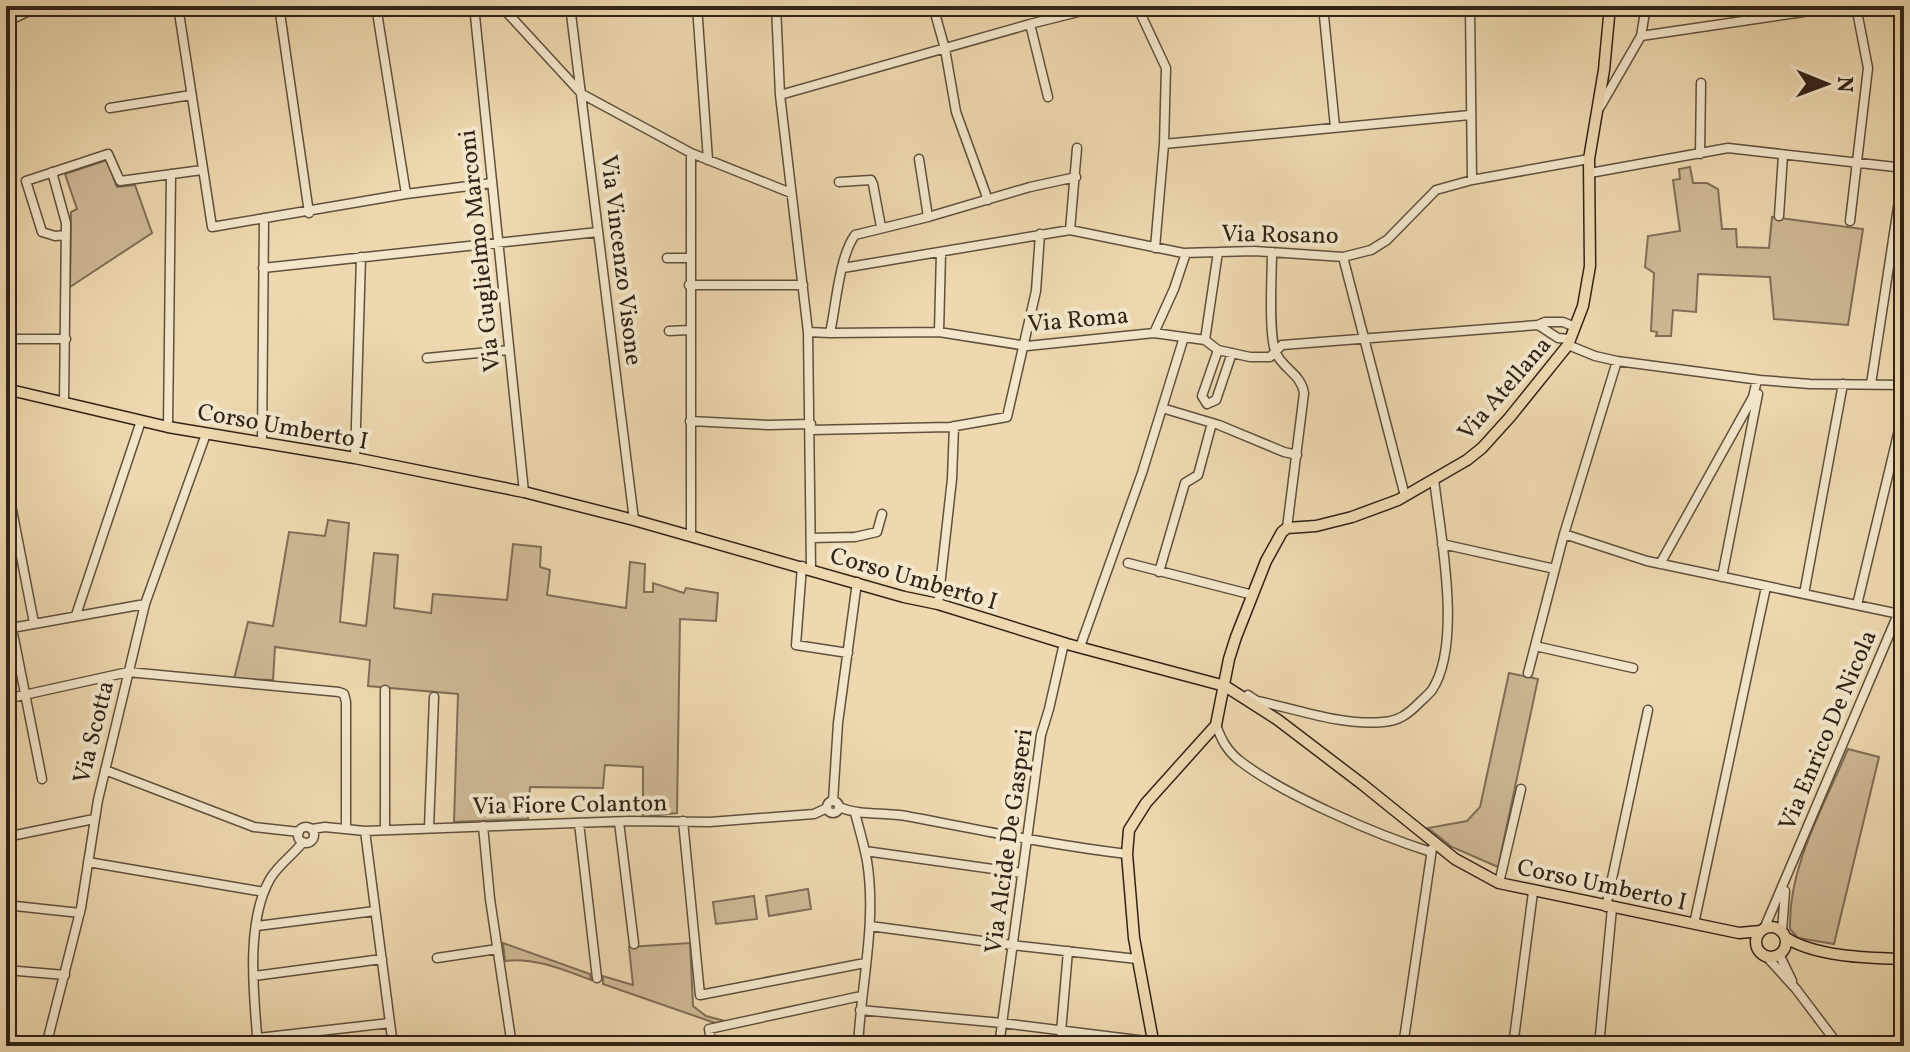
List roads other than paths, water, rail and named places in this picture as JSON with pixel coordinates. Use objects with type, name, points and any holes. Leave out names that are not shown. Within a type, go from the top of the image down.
[{"type":"main road","name":"Via Atellana","points":[[1287,528],[1316,526],[1352,517],[1405,496],[1482,448],[1569,342],[1583,306],[1590,266],[1589,159],[1610,6]]},
{"type":"main road","name":"Corso Umberto I","points":[[6,392],[168,427],[355,458],[524,492],[938,604],[1064,643],[1225,686],[1278,720],[1432,847],[1499,883],[1739,933],[1762,930]]},
{"type":"main road","points":[[1154,1044],[1137,959],[1127,854],[1129,830],[1135,816],[1216,725],[1229,659],[1266,561],[1287,528]]},
{"type":"main road","points":[[1805,947],[1762,952],[1757,939],[1762,930],[1774,927],[1805,947],[1842,954],[1904,959]]},
{"type":"main road","name":"Corso Umberto I","points":[[1739,933],[1762,952]]},
{"type":"main road","points":[[1782,952],[1784,934]]},
{"type":"street","points":[[7,20],[40,6]]},
{"type":"street","points":[[178,6],[212,227],[309,213],[406,194],[492,183]]},
{"type":"street","points":[[279,6],[309,213]]},
{"type":"street","points":[[376,6],[406,194]]},
{"type":"street","name":"Via Guglielmo Marconi","points":[[474,6],[524,492]]},
{"type":"street","points":[[501,6],[582,94],[691,153],[791,193]]},
{"type":"street","name":"Via Vincenzo Visone","points":[[570,6],[634,520]]},
{"type":"street","points":[[697,6],[708,160]]},
{"type":"street","points":[[776,6],[780,95],[808,332],[811,427],[811,538],[796,645],[848,653]]},
{"type":"street","points":[[933,6],[945,49],[956,112],[988,200]]},
{"type":"street","points":[[780,95],[1030,24],[1070,9],[1102,6]]},
{"type":"street","points":[[1137,6],[1166,68],[1164,144],[1155,248]]},
{"type":"street","points":[[1323,6],[1335,127]]},
{"type":"street","points":[[1470,6],[1472,180]]},
{"type":"street","points":[[1598,111],[1641,36],[1646,6]]},
{"type":"street","points":[[1641,36],[1844,6]]},
{"type":"street","points":[[1850,221],[1868,68],[1856,6]]},
{"type":"street","points":[[1030,24],[1048,97]]},
{"type":"street","points":[[1700,154],[1701,83]]},
{"type":"street","points":[[110,108],[191,95]]},
{"type":"street","points":[[1164,144],[1470,115]]},
{"type":"street","points":[[1070,230],[1077,148]]},
{"type":"street","points":[[1590,173],[1728,148],[1904,168],[1871,384]]},
{"type":"street","points":[[691,153],[691,536]]},
{"type":"street","points":[[66,235],[42,232],[26,181],[108,154],[120,181],[202,170]]},
{"type":"street","points":[[1779,216],[1783,155]]},
{"type":"street","points":[[919,159],[928,217]]},
{"type":"street","name":"Via Rosano","points":[[843,268],[1070,230],[1186,253],[1272,252],[1343,257],[1371,250],[1387,240],[1436,190],[1472,180],[1589,159]]},
{"type":"street","points":[[52,172],[66,223],[64,403]]},
{"type":"street","points":[[168,427],[171,174]]},
{"type":"street","points":[[830,333],[843,268],[855,235],[1076,177]]},
{"type":"street","points":[[839,182],[871,180],[881,227]]},
{"type":"street","points":[[262,443],[264,218]]},
{"type":"street","points":[[263,268],[598,232]]},
{"type":"street","points":[[690,421],[811,427],[954,426],[1007,417],[1036,291],[1040,234]]},
{"type":"street","points":[[939,332],[941,252]]},
{"type":"street","points":[[1205,340],[1218,252]]},
{"type":"street","points":[[1272,252],[1276,353],[1303,385],[1304,407],[1287,528]]},
{"type":"street","points":[[1154,333],[1186,253]]},
{"type":"street","points":[[355,458],[361,257]]},
{"type":"street","points":[[1343,257],[1405,496]]},
{"type":"street","points":[[667,258],[689,258]]},
{"type":"street","points":[[689,285],[803,285]]},
{"type":"street","name":"Via Roma","points":[[808,332],[939,332],[1023,345],[1154,333],[1205,340],[1218,350],[1263,358],[1276,353],[1282,345],[1545,322],[1563,322],[1575,327]]},
{"type":"street","points":[[1538,325],[1595,356],[1617,361],[1759,380],[1904,385]]},
{"type":"street","points":[[669,331],[689,330]]},
{"type":"street","points":[[1080,647],[1113,558],[1184,337]]},
{"type":"street","points":[[13,339],[66,339]]},
{"type":"street","points":[[427,358],[509,350]]},
{"type":"street","points":[[1218,350],[1202,396],[1207,404],[1216,400],[1232,353]]},
{"type":"street","points":[[1528,673],[1564,534],[1617,361]]},
{"type":"street","points":[[1660,564],[1753,397],[1759,380]]},
{"type":"street","points":[[1722,577],[1759,380]]},
{"type":"street","points":[[1804,594],[1843,384]]},
{"type":"street","points":[[1162,408],[1297,455]]},
{"type":"street","points":[[1857,605],[1904,409]]},
{"type":"street","points":[[76,615],[141,421]]},
{"type":"street","points":[[1159,572],[1185,483],[1198,475],[1212,423]]},
{"type":"street","points":[[938,604],[952,479],[954,426]]},
{"type":"street","name":"Via Scotta","points":[[46,1046],[80,913],[94,819],[145,604],[206,434]]},
{"type":"street","points":[[6,479],[34,623]]},
{"type":"street","points":[[1225,686],[1241,690],[1257,701],[1338,719],[1383,722],[1400,719],[1411,712],[1432,690],[1444,662],[1447,633],[1446,581],[1434,479]]},
{"type":"street","points":[[811,538],[855,537],[877,532],[882,514]]},
{"type":"street","points":[[1564,534],[1660,564],[1901,615]]},
{"type":"street","points":[[1442,544],[1555,569]]},
{"type":"street","points":[[1113,558],[1253,595]]},
{"type":"street","points":[[857,582],[838,723],[833,805],[855,813],[888,813],[1069,847],[1127,854]]},
{"type":"street","points":[[1694,924],[1766,587]]},
{"type":"street","name":"Via Enrico De Nicola","points":[[1762,930],[1901,615],[1904,600]]},
{"type":"street","points":[[42,779],[9,629],[145,604]]},
{"type":"street","name":"Via Alcide De Gasperi","points":[[999,1046],[1041,735],[1064,643]]},
{"type":"street","points":[[1535,646],[1633,668]]},
{"type":"street","points":[[6,699],[128,672],[344,694],[346,828]]},
{"type":"street","points":[[385,690],[385,830]]},
{"type":"street","points":[[429,828],[434,697]]},
{"type":"street","points":[[1599,1046],[1609,907],[1648,710]]},
{"type":"street","points":[[1216,725],[1223,743],[1239,760],[1288,790],[1350,819],[1432,847],[1403,1046]]},
{"type":"street","points":[[105,770],[254,827],[299,832],[305,827],[312,829],[312,839],[303,842],[271,876],[264,892],[257,926],[254,976],[258,1042],[390,1023]]},
{"type":"street","points":[[1499,883],[1521,789]]},
{"type":"street","name":"Via Fiore Colanton","points":[[312,829],[365,831],[795,816],[814,814],[833,805]]},
{"type":"street","points":[[855,813],[865,851],[870,926],[858,1046]]},
{"type":"street","points":[[6,837],[94,819]]},
{"type":"street","points":[[683,821],[700,995],[865,963]]},
{"type":"street","points":[[619,822],[634,944]]},
{"type":"street","points":[[579,823],[597,978]]},
{"type":"street","points":[[483,826],[512,1046]]},
{"type":"street","points":[[365,831],[393,1046]]},
{"type":"street","points":[[299,832],[299,839],[303,842]]},
{"type":"street","points":[[865,851],[1022,873]]},
{"type":"street","points":[[88,862],[264,892]]},
{"type":"street","points":[[1784,934],[1788,874]]},
{"type":"street","points":[[1513,1046],[1533,892]]},
{"type":"street","points":[[6,905],[80,913]]},
{"type":"street","points":[[257,926],[375,911]]},
{"type":"street","points":[[870,926],[1137,959]]},
{"type":"street","points":[[437,958],[497,949]]},
{"type":"street","points":[[1061,1032],[1068,951]]},
{"type":"street","points":[[1762,952],[1796,989],[1839,1046]]},
{"type":"street","points":[[1782,952],[1796,989]]},
{"type":"street","points":[[254,976],[382,959]]},
{"type":"street","points":[[6,970],[65,975]]},
{"type":"street","points":[[712,1046],[709,1029],[861,996]]},
{"type":"street","points":[[860,1010],[1002,1023],[1154,1044],[1305,1043]]},
{"type":"street","points":[[316,1032],[318,1046]]}]
